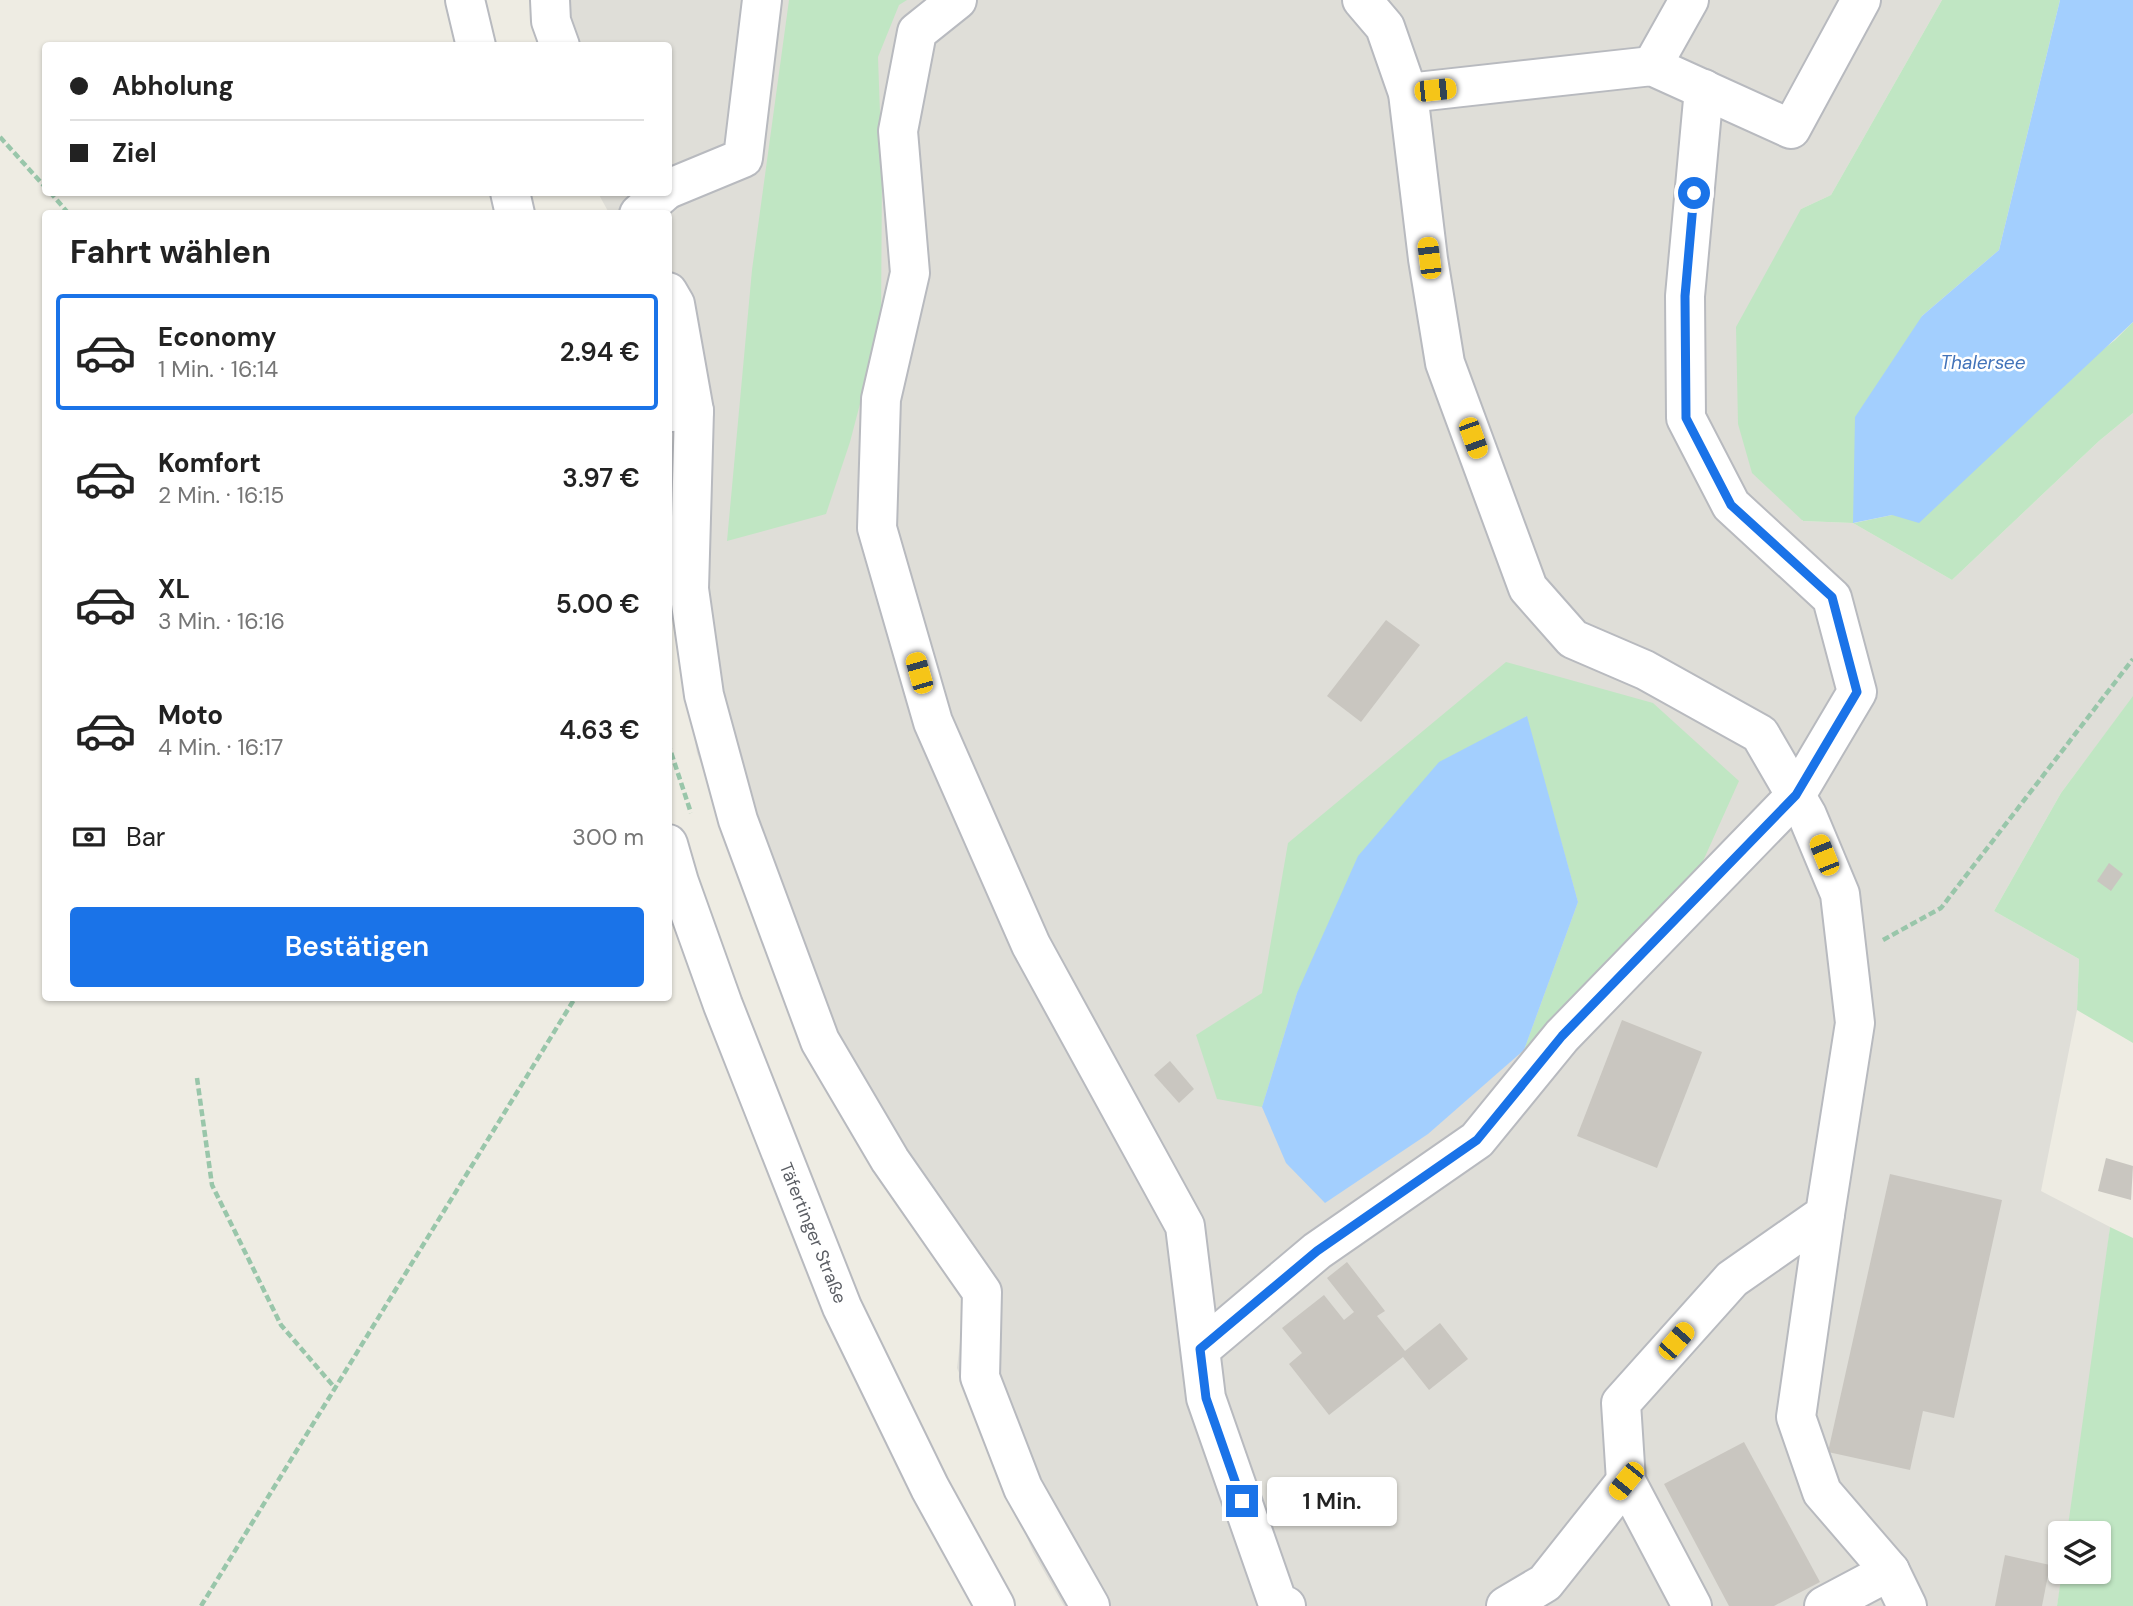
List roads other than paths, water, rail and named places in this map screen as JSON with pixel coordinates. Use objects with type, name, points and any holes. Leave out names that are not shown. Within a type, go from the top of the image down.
[{"type":"street","points":[[465,0],[475,42]]},
{"type":"street","points":[[550,0],[551,21],[559,42]]},
{"type":"street","points":[[672,187],[743,158],[762,0]]},
{"type":"street","points":[[957,0],[917,32],[898,131],[909,273],[881,400],[877,528],[933,722],[1031,945],[1185,1226],[1206,1398],[1278,1604],[1286,1606]]},
{"type":"street","points":[[1362,0],[1385,27],[1408,93],[1445,363],[1528,588],[1573,639],[1645,670],[1760,734],[1807,815],[1840,894],[1855,1023],[1796,1417],[1822,1492],[1890,1571],[1907,1606]]},
{"type":"street","points":[[1652,66],[1689,0]]},
{"type":"street","points":[[1408,93],[1652,66],[1791,129],[1861,0]]},
{"type":"street","points":[[1200,1349],[1317,1251],[1477,1140],[1562,1036],[1796,795],[1857,692],[1832,597],[1731,505],[1686,418],[1685,296],[1704,89]]},
{"type":"street","points":[[644,210],[659,196]]},
{"type":"street","points":[[672,299],[675,304],[682,412],[689,589],[704,695],[738,820],[820,1041],[890,1160],[982,1292],[980,1377],[1024,1488],[1090,1606]]},
{"type":"street","name":"Täfertinger Straße","points":[[672,858],[723,1005],[842,1307],[930,1488],[995,1606]]},
{"type":"street","points":[[1692,1606],[1626,1481],[1621,1403],[1731,1279],[1825,1214]]},
{"type":"street","points":[[1506,1606],[1545,1583],[1626,1481]]},
{"type":"street","points":[[1824,1606],[1890,1571]]},
{"type":"water","name":"Thalersee","points":[[2060,0],[2133,0],[2133,322],[1919,523],[1892,515],[1853,523],[1855,417],[1922,316],[1999,250]]},
{"type":"water","points":[[1527,716],[1578,902],[1524,1050],[1428,1134],[1325,1203],[1286,1163],[1262,1107],[1297,993],[1358,856],[1439,762]]}]
